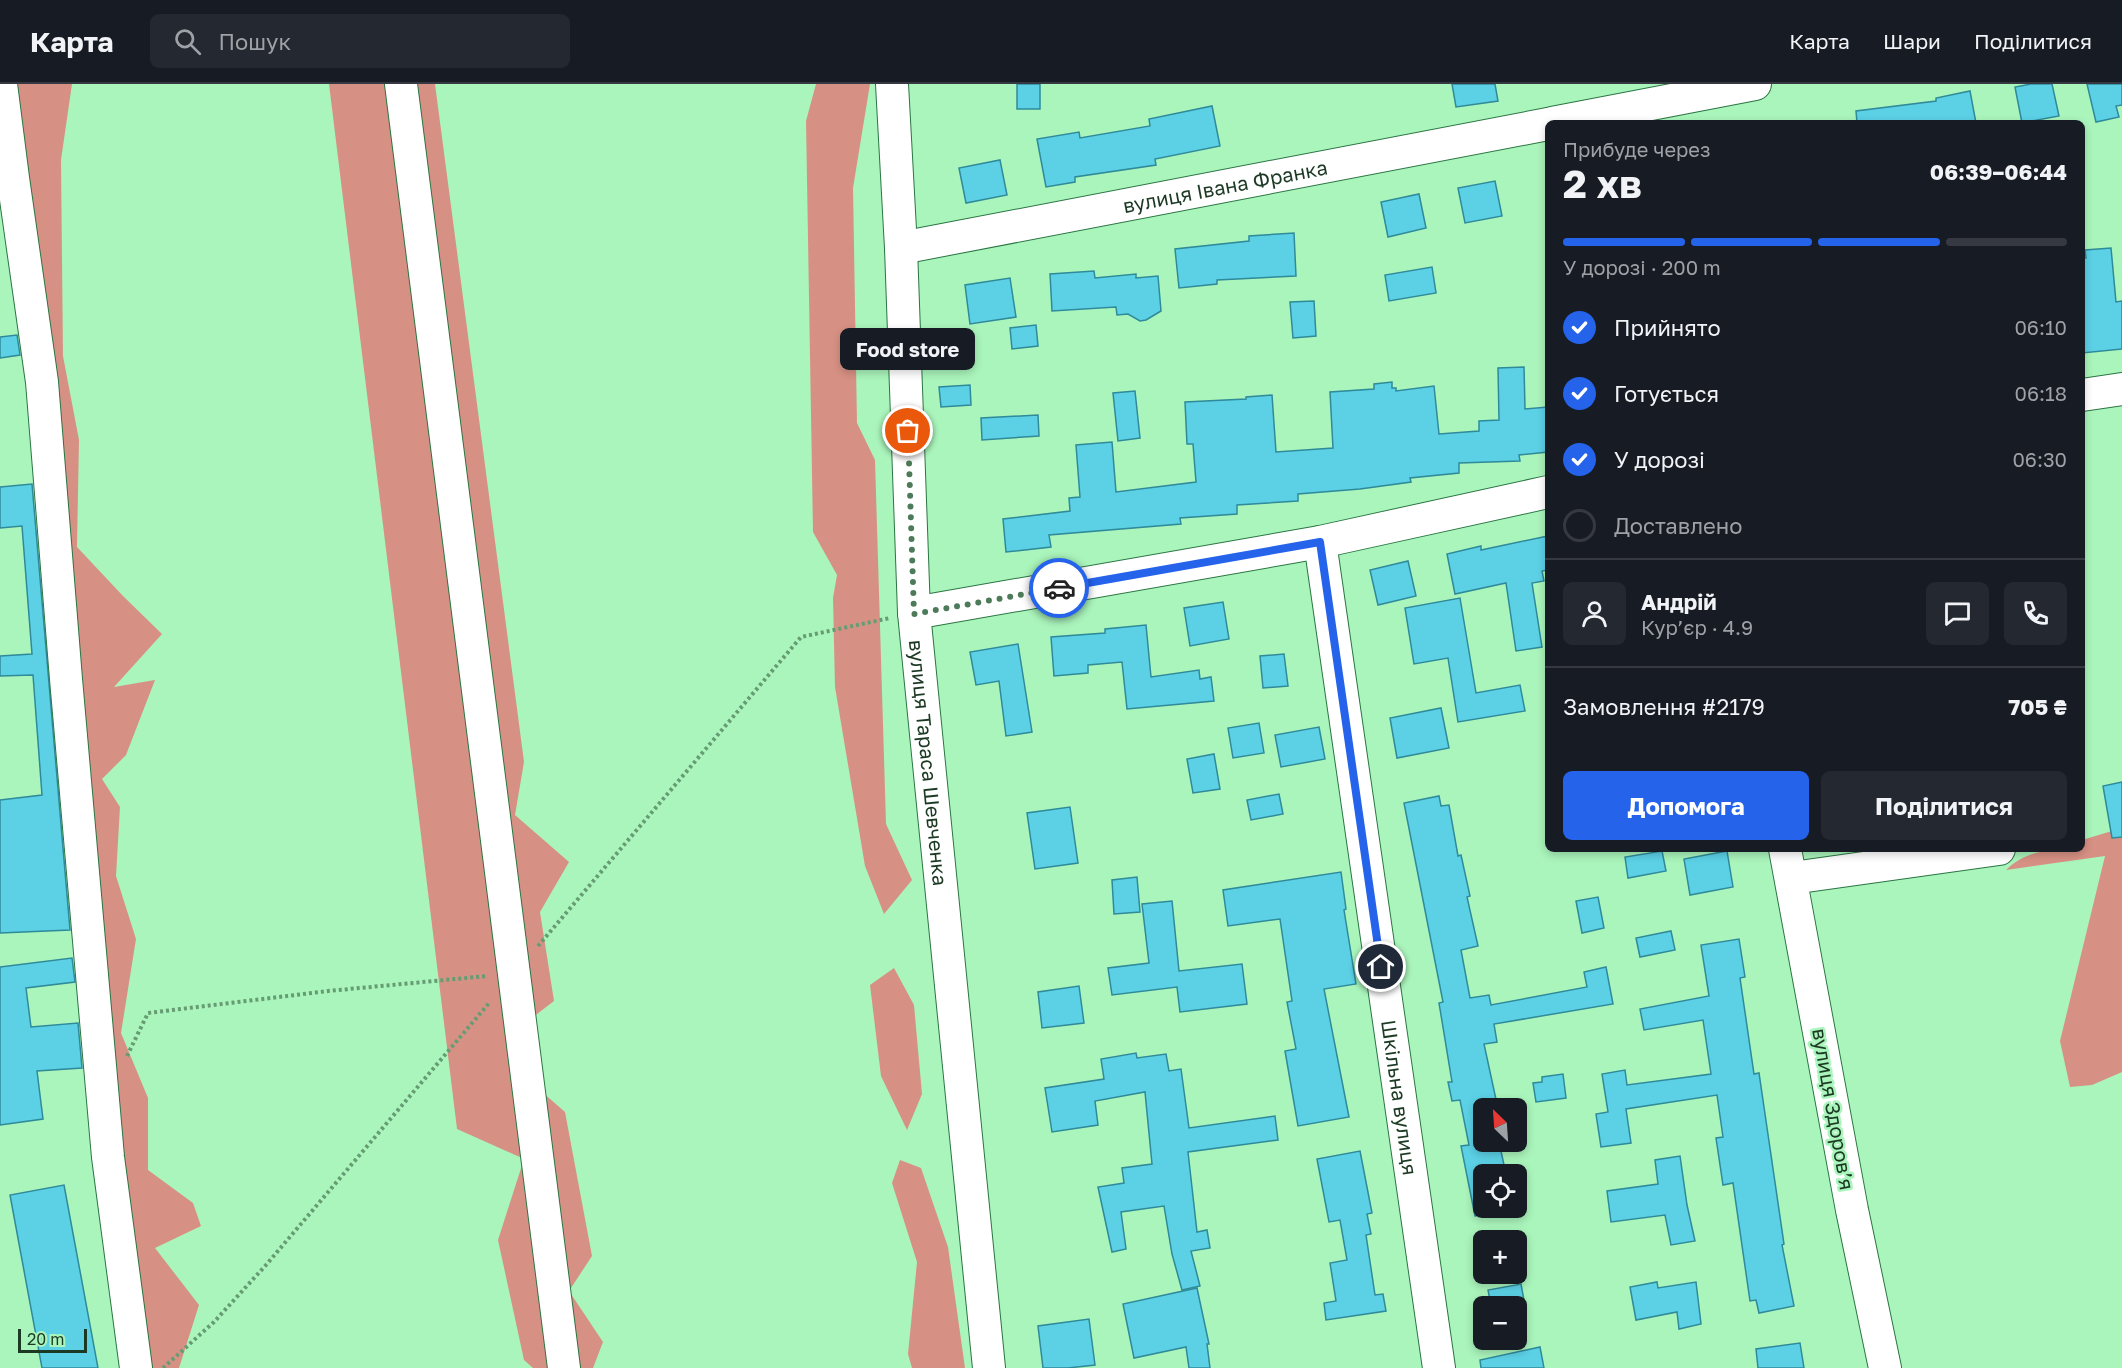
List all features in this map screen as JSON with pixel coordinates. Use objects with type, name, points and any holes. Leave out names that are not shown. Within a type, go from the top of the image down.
[{"type":"street","points":[[1,84],[42,382],[108,1157],[136,1368]]},
{"type":"street","points":[[401,84],[564,1368]]},
{"type":"street","name":"вулиця Тараса Шевченка","points":[[892,84],[901,248],[914,614],[989,1368]]},
{"type":"street","name":"вулиця Івана Франка","points":[[1566,120],[1755,84]]},
{"type":"street","name":"вулиця Івана Франка","points":[[901,248],[1545,124]]},
{"type":"street","points":[[2085,394],[2122,388]]},
{"type":"street","points":[[914,614],[1320,542],[1545,493]]},
{"type":"street","name":"Шкільна вулиця","points":[[1320,542],[1439,1368]]},
{"type":"street","points":[[1788,864],[1957,852]]},
{"type":"street","name":"вулиця Здоровʼя","points":[[1788,864],[1852,1210],[1885,1368]]},
{"type":"path","points":[[123,1064],[148,1013],[327,991],[514,974]]},
{"type":"shaded area","points":[[0,84],[72,84],[61,160],[63,356],[79,440],[77,547],[162,634],[114,687],[155,680],[126,755],[102,779],[120,807],[116,876],[136,939],[121,1033],[148,1098],[148,1170],[193,1203],[201,1226],[155,1248],[199,1305],[179,1368],[123,1368]]},
{"type":"shaded area","points":[[329,84],[435,84],[524,762],[515,815],[569,862],[540,912],[554,1001],[507,1037],[510,1064],[565,1112],[592,1256],[569,1291],[603,1342],[593,1368],[533,1368],[524,1360],[498,1240],[524,1159],[457,1129]]},
{"type":"shaded area","points":[[816,84],[870,84],[853,188],[857,423],[875,460],[886,824],[912,880],[884,914],[865,866],[835,687],[833,598],[837,575],[813,532],[806,121]]},
{"type":"shaded area","points":[[2122,813],[2122,1072],[2092,1085],[2070,1087],[2060,1041],[2105,856],[2006,870],[2032,854],[2085,852],[2085,839],[2112,831]]},
{"type":"shaded area","points":[[894,968],[914,1005],[922,1094],[907,1130],[881,1076],[870,985]]},
{"type":"shaded area","points":[[900,1160],[921,1168],[948,1247],[965,1368],[912,1368],[908,1354],[917,1262],[892,1183]]},
{"type":"building","points":[[1017,84],[1040,84],[1040,109],[1017,109]]},
{"type":"building","points":[[1452,84],[1495,84],[1498,101],[1456,107]]},
{"type":"building","points":[[2052,84],[2059,116],[2021,120],[2015,87]]},
{"type":"building","points":[[2087,84],[2122,84],[2122,105],[2116,106],[2119,117],[2096,122]]},
{"type":"building","points":[[1970,91],[1975,120],[1857,120],[1856,111],[1936,101],[1936,98]]},
{"type":"building","points":[[1212,106],[1220,146],[1155,159],[1156,165],[1075,177],[1075,182],[1046,187],[1037,139],[1079,132],[1080,138],[1150,126],[1149,119]]},
{"type":"building","points":[[1000,160],[1007,195],[966,203],[959,168]]},
{"type":"building","points":[[1495,181],[1502,216],[1465,223],[1458,188]]},
{"type":"building","points":[[1419,194],[1426,228],[1388,237],[1381,202]]},
{"type":"building","points":[[1294,233],[1296,276],[1217,280],[1217,284],[1179,288],[1175,249],[1249,241],[1249,236]]},
{"type":"building","points":[[2111,248],[2116,302],[2122,301],[2122,349],[2085,353],[2085,250]]},
{"type":"building","points":[[1432,267],[1436,293],[1389,301],[1385,275]]},
{"type":"building","points":[[1094,271],[1095,278],[1136,274],[1136,278],[1158,276],[1161,311],[1140,321],[1128,314],[1117,315],[1116,307],[1052,311],[1050,274]]},
{"type":"building","points":[[1010,278],[1016,317],[970,324],[965,285]]},
{"type":"building","points":[[1314,301],[1316,336],[1293,338],[1290,302]]},
{"type":"building","points":[[1036,325],[1038,346],[1012,349],[1010,328]]},
{"type":"building","points":[[17,335],[20,355],[0,358],[0,337]]},
{"type":"building","points":[[1524,367],[1525,409],[1545,407],[1545,452],[1519,455],[1520,461],[1459,463],[1459,473],[1410,478],[1411,482],[1298,494],[1298,501],[1237,505],[1237,514],[1180,518],[1181,524],[1049,535],[1051,547],[1006,552],[1003,519],[1070,511],[1069,498],[1080,497],[1076,445],[1112,442],[1116,492],[1196,482],[1193,444],[1187,444],[1185,402],[1246,399],[1246,397],[1272,395],[1276,452],[1333,448],[1330,392],[1374,389],[1374,384],[1392,382],[1392,388],[1396,388],[1396,391],[1434,386],[1439,434],[1479,431],[1479,421],[1499,420],[1498,368]]},
{"type":"building","points":[[970,385],[971,405],[941,407],[939,387]]},
{"type":"building","points":[[1135,391],[1140,438],[1118,441],[1113,393]]},
{"type":"building","points":[[1038,415],[1039,436],[982,440],[981,418]]},
{"type":"building","points":[[32,484],[70,930],[0,933],[0,800],[42,795],[33,675],[0,676],[0,656],[32,654],[22,526],[0,528],[0,487]]},
{"type":"building","points":[[1545,537],[1545,570],[1542,571],[1544,581],[1532,583],[1542,647],[1516,651],[1506,583],[1455,594],[1447,554],[1481,546],[1481,550]]},
{"type":"building","points":[[1408,561],[1416,596],[1378,605],[1370,570]]},
{"type":"building","points":[[1460,598],[1476,693],[1520,685],[1525,711],[1458,722],[1448,658],[1414,664],[1405,608]]},
{"type":"building","points":[[1223,602],[1229,639],[1190,646],[1184,608]]},
{"type":"building","points":[[1146,625],[1151,677],[1199,670],[1200,679],[1211,677],[1214,701],[1127,709],[1122,662],[1088,665],[1088,673],[1054,676],[1051,637],[1105,633],[1105,629]]},
{"type":"building","points":[[1018,644],[1032,732],[1006,736],[999,681],[976,685],[970,652]]},
{"type":"building","points":[[1284,654],[1288,686],[1263,688],[1260,656]]},
{"type":"building","points":[[1441,708],[1449,748],[1397,758],[1390,718]]},
{"type":"building","points":[[1259,723],[1264,753],[1233,758],[1228,728]]},
{"type":"building","points":[[1319,727],[1325,759],[1281,767],[1275,735]]},
{"type":"building","points":[[1214,754],[1220,789],[1193,793],[1187,759]]},
{"type":"building","points":[[2122,782],[2122,837],[2112,838],[2103,786]]},
{"type":"building","points":[[1279,794],[1283,814],[1251,820],[1247,800]]},
{"type":"building","points":[[1439,796],[1441,806],[1449,805],[1458,856],[1461,855],[1470,896],[1467,897],[1478,946],[1461,950],[1470,998],[1489,995],[1491,1005],[1587,987],[1584,972],[1606,967],[1613,1004],[1494,1024],[1497,1042],[1484,1044],[1496,1098],[1473,1098],[1473,1152],[1501,1152],[1504,1164],[1473,1164],[1473,1206],[1461,1146],[1469,1145],[1460,1100],[1452,1101],[1448,1082],[1452,1082],[1439,1003],[1443,1002],[1404,803]]},
{"type":"building","points":[[1070,807],[1078,863],[1035,869],[1027,813]]},
{"type":"building","points":[[1662,852],[1666,871],[1628,878],[1625,857]]},
{"type":"building","points":[[1727,852],[1733,887],[1690,895],[1684,859]]},
{"type":"building","points":[[1341,872],[1346,909],[1344,910],[1356,984],[1324,989],[1349,1117],[1298,1126],[1285,1051],[1296,1049],[1287,1002],[1292,1001],[1280,919],[1228,926],[1223,890]]},
{"type":"building","points":[[1137,877],[1140,912],[1114,914],[1112,880]]},
{"type":"building","points":[[1598,897],[1604,928],[1582,933],[1576,901]]},
{"type":"building","points":[[1172,901],[1179,971],[1242,964],[1247,1004],[1180,1012],[1177,987],[1112,995],[1108,968],[1149,963],[1142,904]]},
{"type":"building","points":[[1671,931],[1675,950],[1640,957],[1636,938]]},
{"type":"building","points":[[1739,939],[1745,977],[1740,978],[1754,1074],[1759,1073],[1784,1244],[1782,1245],[1794,1306],[1759,1313],[1756,1300],[1750,1301],[1733,1183],[1723,1185],[1716,1138],[1723,1137],[1717,1095],[1626,1109],[1631,1143],[1601,1147],[1596,1114],[1608,1112],[1602,1074],[1625,1070],[1627,1085],[1711,1074],[1703,1020],[1644,1030],[1640,1009],[1709,996],[1701,945]]},
{"type":"building","points":[[72,958],[75,982],[26,988],[31,1027],[78,1023],[82,1068],[37,1071],[43,1119],[0,1125],[0,967]]},
{"type":"building","points":[[1079,986],[1084,1023],[1042,1028],[1038,992]]},
{"type":"building","points":[[1136,1053],[1137,1058],[1166,1054],[1169,1071],[1181,1069],[1189,1128],[1275,1116],[1278,1140],[1188,1152],[1197,1232],[1207,1230],[1210,1248],[1191,1251],[1200,1286],[1182,1290],[1172,1254],[1164,1206],[1121,1212],[1126,1249],[1112,1252],[1098,1187],[1124,1183],[1122,1168],[1152,1164],[1145,1092],[1095,1101],[1098,1125],[1052,1132],[1045,1088],[1104,1079],[1101,1059]]},
{"type":"building","points":[[1563,1074],[1566,1098],[1536,1102],[1533,1083],[1542,1082],[1542,1077]]},
{"type":"building","points":[[1360,1151],[1372,1213],[1367,1214],[1371,1234],[1366,1235],[1375,1295],[1383,1294],[1386,1311],[1326,1320],[1324,1303],[1336,1301],[1330,1263],[1347,1260],[1340,1220],[1329,1222],[1317,1159]]},
{"type":"building","points":[[1680,1156],[1695,1241],[1671,1245],[1665,1215],[1611,1222],[1607,1191],[1658,1184],[1655,1160]]},
{"type":"building","points":[[64,1185],[98,1368],[42,1368],[10,1195]]},
{"type":"building","points":[[1657,1282],[1658,1288],[1696,1282],[1701,1324],[1679,1329],[1677,1312],[1636,1320],[1630,1287]]},
{"type":"building","points":[[1521,1284],[1523,1296],[1489,1296],[1488,1290]]},
{"type":"building","points":[[1197,1288],[1209,1344],[1207,1344],[1210,1368],[1189,1368],[1186,1347],[1134,1358],[1123,1304]]},
{"type":"building","points":[[1089,1319],[1095,1365],[1043,1368],[1038,1326]]},
{"type":"building","points":[[1800,1343],[1804,1368],[1758,1368],[1756,1349]]},
{"type":"building","points":[[1540,1347],[1544,1368],[1481,1368],[1480,1360]]},
{"type":"way so far","points":[[908,431],[914,614],[1059,588]]},
{"type":"place","name":"Food store","points":[[908,431]]},
{"type":"route","points":[[1059,588],[1320,542],[1381,967]]}]
